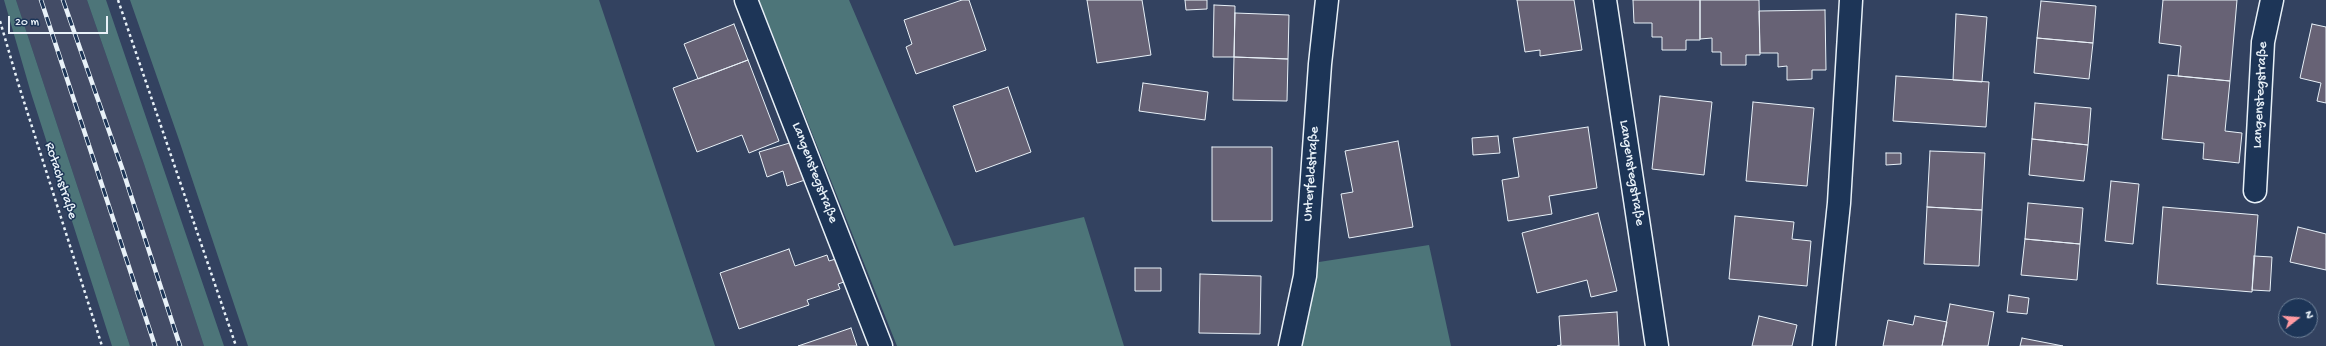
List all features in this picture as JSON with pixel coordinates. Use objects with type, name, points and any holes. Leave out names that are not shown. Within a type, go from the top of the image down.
[{"type":"street","name":"Langenstegstraße","points":[[746,0],[881,346]]},
{"type":"street","name":"Unterfeldstraße","points":[[1290,346],[1305,276],[1320,64],[1327,0]]},
{"type":"street","name":"Langenstegstraße","points":[[1605,0],[1657,346]]},
{"type":"street","points":[[1824,346],[1839,203],[1851,0]]},
{"type":"street","name":"Langenstegstraße","points":[[2255,191],[2263,42],[2272,0]]},
{"type":"path","points":[[118,0],[236,346]]},
{"type":"path","name":"Rotachstraße","points":[[0,21],[19,86],[102,346]]},
{"type":"shaded area","points":[[16,0],[87,0],[144,164],[204,346],[130,346]]},
{"type":"green space","points":[[4,0],[16,0],[130,346],[112,346],[31,93]]},
{"type":"green space","points":[[87,0],[106,0],[224,346],[204,346],[144,164]]},
{"type":"green space","points":[[130,0],[599,0],[715,346],[248,346],[178,137]]},
{"type":"green space","points":[[759,0],[849,0],[954,246],[1084,217],[1124,346],[897,346]]},
{"type":"green space","points":[[1429,245],[1451,346],[1302,346],[1319,262]]},
{"type":"building","points":[[962,0],[969,0],[986,50],[916,74],[906,47],[912,44],[904,20]]},
{"type":"building","points":[[1087,0],[1142,0],[1151,55],[1097,63]]},
{"type":"building","points":[[1185,0],[1207,0],[1207,9],[1186,10]]},
{"type":"building","points":[[1517,0],[1574,0],[1582,50],[1540,56],[1540,50],[1525,52]]},
{"type":"building","points":[[1633,0],[1700,0],[1700,40],[1686,40],[1686,50],[1662,50],[1662,37],[1652,37],[1652,23],[1634,23]]},
{"type":"building","points":[[1700,0],[1759,0],[1760,55],[1746,55],[1746,65],[1721,65],[1721,52],[1712,52],[1712,38],[1700,39]]},
{"type":"building","points":[[2163,0],[2237,0],[2230,81],[2178,76],[2181,46],[2159,43]]},
{"type":"building","points":[[2041,1],[2096,6],[2093,43],[2037,38]]},
{"type":"building","points":[[1214,5],[1235,6],[1234,57],[1213,57]]},
{"type":"building","points":[[1825,10],[1826,70],[1812,70],[1812,79],[1787,80],[1787,66],[1778,67],[1778,53],[1760,53],[1759,11]]},
{"type":"building","points":[[1235,13],[1289,15],[1288,59],[1234,57]]},
{"type":"building","points":[[1956,14],[1987,17],[1982,82],[1953,80]]},
{"type":"building","points":[[734,24],[748,60],[698,79],[684,44]]},
{"type":"building","points":[[2312,24],[2326,27],[2326,103],[2317,101],[2321,83],[2300,78]]},
{"type":"building","points":[[2037,38],[2093,43],[2089,79],[2034,73]]},
{"type":"building","points":[[1234,57],[1288,59],[1287,101],[1233,100]]},
{"type":"building","points":[[748,60],[779,141],[749,153],[742,135],[697,152],[673,88]]},
{"type":"building","points":[[2168,75],[2230,81],[2225,131],[2242,133],[2239,163],[2203,159],[2204,143],[2162,139]]},
{"type":"building","points":[[1896,76],[1989,82],[1986,127],[1893,121]]},
{"type":"building","points":[[1143,83],[1208,92],[1205,120],[1139,111]]},
{"type":"building","points":[[1008,87],[1031,152],[976,172],[953,106]]},
{"type":"building","points":[[1660,96],[1712,102],[1704,175],[1652,169]]},
{"type":"building","points":[[1753,102],[1814,108],[1807,186],[1746,181]]},
{"type":"building","points":[[2035,103],[2091,108],[2088,145],[2032,139]]},
{"type":"building","points":[[1588,127],[1597,188],[1549,196],[1552,214],[1508,221],[1502,180],[1519,177],[1513,138]]},
{"type":"building","points":[[1498,136],[1500,153],[1473,155],[1472,138]]},
{"type":"building","points":[[2032,139],[2088,145],[2084,181],[2029,175]]},
{"type":"building","points":[[1398,141],[1413,227],[1349,238],[1341,194],[1353,192],[1345,151]]},
{"type":"building","points":[[793,142],[805,180],[787,186],[783,171],[767,177],[759,152]]},
{"type":"building","points":[[1212,147],[1272,147],[1272,221],[1212,221]]},
{"type":"building","points":[[1930,151],[1985,153],[1982,210],[1927,207]]},
{"type":"building","points":[[1886,153],[1901,153],[1901,164],[1886,165]]},
{"type":"building","points":[[2111,181],[2139,184],[2133,244],[2105,241]]},
{"type":"building","points":[[2028,203],[2083,208],[2080,244],[2025,239]]},
{"type":"building","points":[[1927,207],[1982,210],[1979,266],[1924,264]]},
{"type":"building","points":[[2163,207],[2258,215],[2252,292],[2157,284]]},
{"type":"building","points":[[1598,213],[1617,291],[1591,297],[1587,280],[1537,293],[1522,233]]},
{"type":"building","points":[[1735,216],[1794,222],[1792,239],[1811,241],[1807,286],[1729,279]]},
{"type":"building","points":[[2298,227],[2326,234],[2326,270],[2290,262]]},
{"type":"building","points":[[2025,239],[2080,244],[2077,280],[2021,275]]},
{"type":"building","points":[[789,249],[795,266],[827,255],[829,261],[839,258],[847,281],[838,284],[840,289],[807,300],[809,305],[739,329],[720,273]]},
{"type":"building","points":[[2254,256],[2272,257],[2270,291],[2252,290]]},
{"type":"building","points":[[1135,268],[1161,268],[1161,291],[1135,291]]},
{"type":"building","points":[[1200,274],[1261,276],[1260,334],[1199,333]]},
{"type":"building","points":[[2009,295],[2029,298],[2027,314],[2007,312]]},
{"type":"building","points":[[1950,304],[1994,312],[1988,346],[1942,346]]},
{"type":"building","points":[[1617,312],[1619,346],[1557,346],[1561,345],[1559,316]]},
{"type":"building","points":[[1759,316],[1797,325],[1792,346],[1752,346]]},
{"type":"building","points":[[1915,316],[1947,322],[1942,346],[1883,346],[1888,320],[1913,325]]},
{"type":"building","points":[[851,328],[857,346],[798,346]]},
{"type":"building","points":[[2022,338],[2063,346],[2020,346]]},
{"type":"railway","points":[[41,0],[155,346]]},
{"type":"railway","points":[[63,0],[122,168],[180,346]]}]
